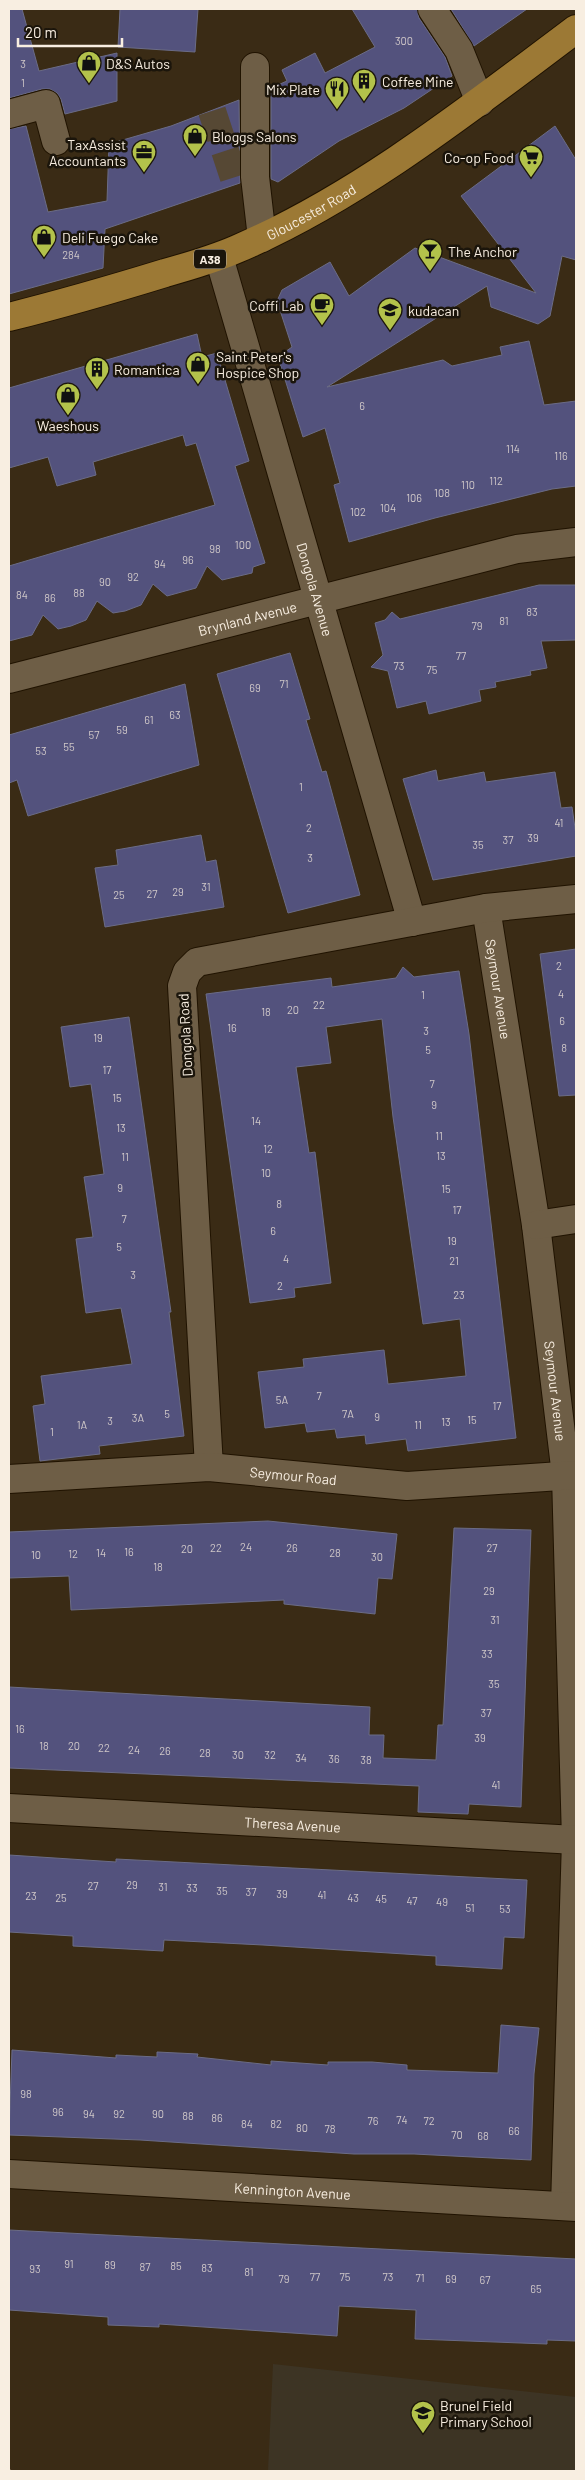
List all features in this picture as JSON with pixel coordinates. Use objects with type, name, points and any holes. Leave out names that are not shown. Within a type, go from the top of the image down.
[{"type":"main road","name":"Gloucester Road","points":[[9,317],[106,292],[219,257],[260,239],[324,204],[395,161],[480,102],[576,29]]},
{"type":"street","points":[[432,9],[459,50],[480,102]]},
{"type":"street","points":[[255,67],[255,177],[260,239]]},
{"type":"street","points":[[9,114],[46,104],[56,141]]},
{"type":"street","points":[[236,184],[260,239]]},
{"type":"street","name":"Dongola Avenue","points":[[219,257],[412,922]]},
{"type":"street","name":"Brynland Avenue","points":[[9,679],[517,549],[576,542]]},
{"type":"street","name":"Dongola Road","points":[[209,1467],[182,986],[187,972],[197,962],[486,908],[576,899]]},
{"type":"street","name":"Seymour Avenue","points":[[486,908],[536,1225],[571,1475],[576,1840],[570,2207]]},
{"type":"street","points":[[536,1225],[576,1219]]},
{"type":"street","name":"Seymour Road","points":[[9,1479],[209,1467],[407,1486],[571,1475]]},
{"type":"street","name":"Theresa Avenue","points":[[9,1808],[576,1840]]},
{"type":"street","name":"Kennington Avenue","points":[[9,2174],[570,2207]]},
{"type":"shaded area","name":"Brunel Field Primary School","points":[[273,2364],[576,2397],[576,2471],[268,2471]]},
{"type":"building","points":[[9,9],[22,9],[39,71],[117,53],[117,101],[65,114],[61,99],[57,93],[50,89],[42,89],[9,98]]},
{"type":"building","points":[[120,9],[198,9],[195,52],[118,47]]},
{"type":"building","points":[[352,9],[417,9],[419,18],[445,57],[452,76],[404,108],[339,141],[278,182],[271,179],[271,88],[287,81],[282,70],[315,53],[325,73],[375,47]]},
{"type":"building","points":[[451,9],[527,9],[474,46]]},
{"type":"building","points":[[239,100],[240,183],[105,229],[103,268],[9,294],[9,129],[26,126],[48,212],[107,201],[109,144],[171,126]]},
{"type":"building","points":[[555,126],[576,160],[576,260],[562,256],[550,316],[538,324],[491,307],[487,286],[327,387],[443,360],[452,366],[502,355],[500,347],[529,341],[544,405],[576,401],[576,486],[552,489],[349,542],[334,485],[340,483],[325,428],[303,437],[278,357],[292,347],[277,301],[282,290],[330,262],[349,296],[415,248],[536,293],[461,196]]},
{"type":"building","points":[[197,334],[202,357],[217,353],[249,461],[235,466],[265,563],[253,567],[252,573],[222,580],[207,566],[196,588],[167,596],[153,584],[141,605],[125,611],[113,613],[97,601],[86,620],[71,626],[58,629],[43,615],[32,635],[9,641],[9,566],[215,505],[196,443],[186,446],[183,435],[93,462],[96,475],[57,486],[48,457],[9,468],[9,388]]},
{"type":"building","points":[[539,585],[576,585],[576,640],[541,641],[547,668],[530,671],[531,675],[495,682],[496,687],[479,690],[481,701],[429,714],[426,701],[397,708],[388,671],[371,667],[383,655],[375,623],[385,620],[392,612],[400,619]]},
{"type":"building","points":[[290,653],[310,719],[306,720],[322,772],[326,771],[360,895],[288,913],[217,674]]},
{"type":"building","points":[[185,684],[199,765],[28,816],[17,780],[9,783],[9,735]]},
{"type":"building","points":[[436,770],[438,781],[484,772],[486,782],[555,772],[561,808],[572,807],[576,835],[576,856],[433,880],[403,779]]},
{"type":"building","points":[[201,835],[206,862],[216,860],[224,907],[105,927],[95,868],[118,865],[116,850]]},
{"type":"building","points":[[576,949],[576,1095],[559,1096],[540,954]]},
{"type":"building","points":[[403,967],[414,977],[459,971],[469,1034],[516,1438],[408,1451],[406,1439],[366,1444],[365,1435],[337,1438],[335,1429],[307,1432],[305,1423],[265,1428],[258,1372],[304,1367],[303,1359],[384,1350],[388,1384],[466,1376],[460,1319],[423,1324],[393,1117],[382,1019],[326,1027],[331,1063],[296,1067],[309,1153],[315,1152],[331,1283],[294,1288],[295,1297],[250,1303],[206,994],[331,978],[332,987],[396,978]]},
{"type":"building","points":[[129,1017],[171,1312],[169,1312],[184,1436],[99,1446],[100,1454],[40,1461],[33,1406],[45,1404],[41,1376],[132,1364],[121,1308],[86,1313],[76,1239],[93,1237],[84,1177],[104,1174],[91,1084],[70,1087],[61,1027]]},
{"type":"building","points":[[268,1521],[397,1534],[392,1579],[378,1578],[375,1614],[284,1604],[284,1600],[71,1610],[69,1576],[9,1578],[9,1532]]},
{"type":"building","points":[[454,1528],[531,1530],[521,1807],[469,1804],[468,1814],[418,1812],[419,1786],[9,1768],[9,1687],[370,1707],[369,1735],[384,1735],[383,1758],[436,1760],[438,1725],[443,1725]]},
{"type":"building","points":[[9,1855],[116,1862],[116,1859],[527,1880],[524,1938],[504,1937],[502,1969],[436,1965],[436,1956],[263,1945],[164,1940],[163,1951],[73,1946],[73,1936],[9,1932]]},
{"type":"building","points":[[501,2025],[539,2028],[534,2074],[531,2160],[414,2154],[354,2154],[140,2140],[9,2135],[12,2050],[116,2058],[116,2055],[157,2057],[157,2052],[198,2054],[197,2057],[271,2065],[271,2061],[328,2065],[328,2062],[372,2062],[407,2065],[407,2070],[498,2073]]},
{"type":"building","points":[[9,2230],[576,2259],[576,2341],[547,2340],[547,2344],[415,2339],[416,2310],[339,2306],[337,2336],[159,2324],[159,2327],[108,2325],[108,2317],[9,2310]]},
{"type":"tunnel","points":[[212,111],[236,184]]},
{"type":"place","name":"D&S Autos","points":[[89,84]]},
{"type":"place","name":"Coffee Mine","points":[[364,102]]},
{"type":"place","name":"Mix Plate","points":[[337,110]]},
{"type":"place","name":"Bloggs Salons","points":[[195,157]]},
{"type":"place","name":"TaxAssist Accountants","points":[[144,173]]},
{"type":"place","name":"Co-op Food","points":[[531,178]]},
{"type":"place","name":"Deli Fuego Cake","points":[[44,258]]},
{"type":"place","name":"The Anchor","points":[[430,272]]},
{"type":"place","name":"Coffi Lab","points":[[322,326]]},
{"type":"place","name":"kudacan","points":[[390,331]]},
{"type":"place","name":"Saint Peter's Hospice Shop","points":[[198,385]]},
{"type":"place","name":"Romantica","points":[[97,390]]},
{"type":"place","name":"Waeshous","points":[[68,416]]},
{"type":"place","name":"Brunel Field Primary School","points":[[423,2434]]}]
